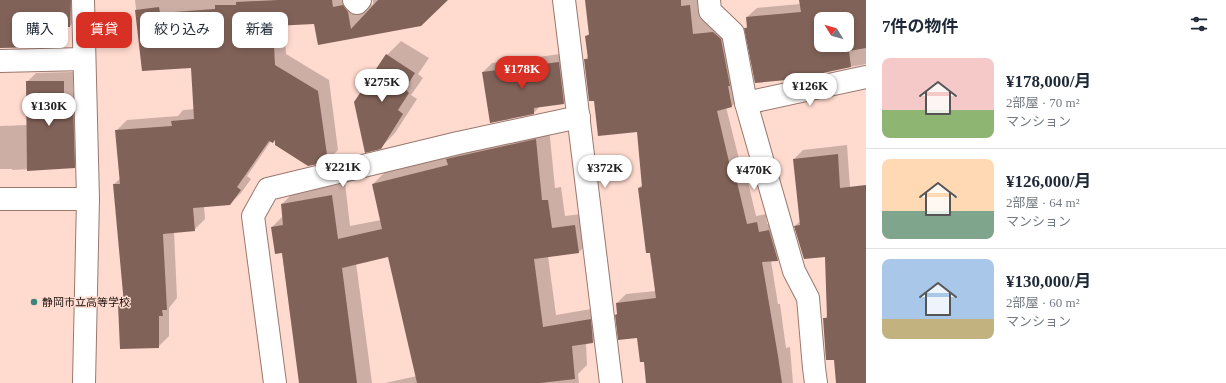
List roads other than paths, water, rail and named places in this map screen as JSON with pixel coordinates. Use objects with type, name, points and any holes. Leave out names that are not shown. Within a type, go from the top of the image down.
[{"type":"street","points":[[83,0],[88,199],[84,383]]},
{"type":"street","points":[[354,0],[357,3],[360,0]]},
{"type":"street","points":[[564,0],[611,383]]},
{"type":"street","points":[[709,0],[710,11],[733,33],[746,103],[794,271],[808,298],[816,383]]},
{"type":"street","points":[[0,61],[84,59]]},
{"type":"street","points":[[746,103],[866,78]]},
{"type":"street","points":[[276,383],[253,216],[268,189],[458,143],[579,117]]},
{"type":"street","points":[[0,199],[88,199]]},
{"type":"place","name":"静岡市立高等学校","points":[[34,302]]}]
